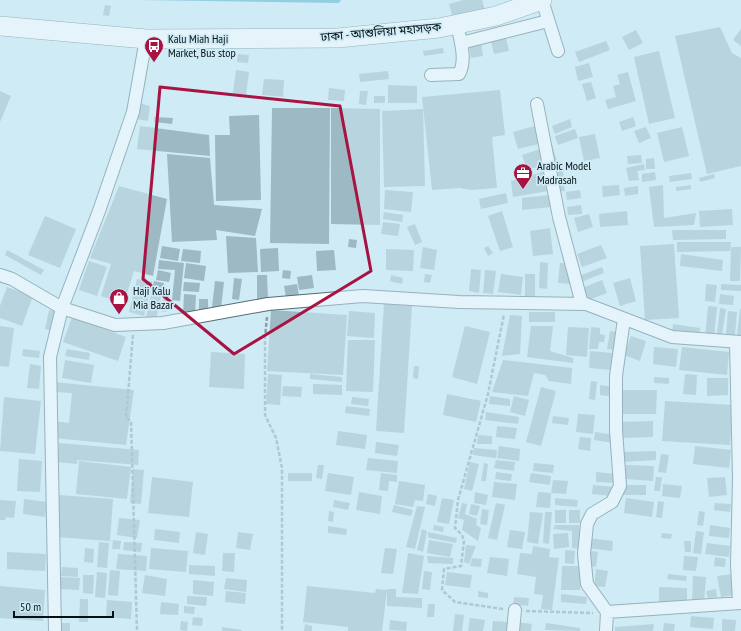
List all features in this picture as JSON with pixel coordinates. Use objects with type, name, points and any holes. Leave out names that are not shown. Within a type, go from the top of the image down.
[{"type":"highway","name":"ঢাকা - আশুলিয়া মহাসড়ক","points":[[0,26],[146,39],[338,38],[439,28],[496,16],[542,0]]},
{"type":"street","points":[[542,0],[558,51]]},
{"type":"street","points":[[461,43],[548,21]]},
{"type":"street","points":[[431,75],[459,74],[462,69],[461,43],[457,24]]},
{"type":"street","points":[[54,631],[50,357],[62,308],[99,211],[133,112],[146,39]]},
{"type":"street","points":[[537,104],[559,217],[582,304]]},
{"type":"street","points":[[0,275],[12,279],[62,308],[115,325],[163,323],[268,304],[364,296],[459,302],[586,304],[672,337],[738,342],[736,564],[740,603],[607,612]]},
{"type":"street","points":[[606,631],[607,612],[587,584],[584,554],[587,524],[592,514],[612,502],[620,486],[616,430],[616,376],[624,319]]},
{"type":"street","points":[[513,631],[515,610]]},
{"type":"path","points":[[506,303],[488,394],[458,500],[455,528],[462,535],[464,541],[461,566],[444,568],[442,590],[455,602],[515,610],[580,614],[607,612]]},
{"type":"path","points":[[268,304],[265,337],[265,415],[276,438],[282,468],[282,631]]},
{"type":"path","points":[[134,324],[126,418],[131,422],[137,631]]},
{"type":"highlighted area","points":[[160,87],[340,106],[371,271],[234,354],[143,279]]},
{"type":"water","points":[[139,0],[341,0],[339,3]]},
{"type":"building","points":[[463,0],[482,0],[485,10],[453,18],[449,4]]},
{"type":"building","points":[[105,5],[111,6],[109,16],[103,15]]},
{"type":"building","points":[[720,27],[732,53],[741,58],[741,166],[707,174],[675,36]]},
{"type":"building","points":[[741,29],[741,46],[733,40]]},
{"type":"building","points":[[636,30],[643,43],[629,50],[622,37]]},
{"type":"building","points":[[506,38],[509,51],[494,54],[491,41]]},
{"type":"building","points":[[606,41],[610,50],[579,62],[575,52]]},
{"type":"building","points":[[481,43],[483,56],[471,58],[469,45]]},
{"type":"building","points":[[443,48],[444,53],[424,56],[423,51]]},
{"type":"building","points":[[659,51],[675,118],[649,124],[634,57]]},
{"type":"building","points":[[238,54],[249,55],[248,63],[237,62]]},
{"type":"building","points":[[589,63],[593,77],[578,81],[575,67]]},
{"type":"building","points":[[236,70],[249,72],[246,95],[233,93]]},
{"type":"building","points":[[388,71],[389,79],[360,82],[359,74]]},
{"type":"building","points":[[628,72],[636,101],[608,109],[605,100],[616,97],[613,86],[620,84],[617,75]]},
{"type":"building","points":[[264,79],[284,80],[283,97],[262,95]]},
{"type":"building","points":[[591,82],[596,98],[587,101],[582,84]]},
{"type":"building","points":[[388,85],[417,86],[417,103],[388,103]]},
{"type":"building","points":[[329,88],[345,90],[344,101],[328,100]]},
{"type":"building","points":[[500,90],[505,135],[492,137],[497,188],[432,190],[422,97]]},
{"type":"building","points":[[0,91],[11,96],[0,122]]},
{"type":"building","points":[[360,91],[368,91],[366,105],[359,104]]},
{"type":"building","points":[[374,96],[385,96],[385,103],[374,103]]},
{"type":"building","points":[[139,103],[150,106],[148,121],[136,119]]},
{"type":"building","points":[[272,108],[330,108],[329,244],[270,243]]},
{"type":"building","points":[[331,108],[380,109],[380,225],[331,224]]},
{"type":"building","points":[[423,109],[425,186],[384,187],[382,111]]},
{"type":"building","points":[[259,115],[261,200],[216,201],[215,135],[230,135],[229,116]]},
{"type":"building","points":[[154,117],[173,118],[172,124],[154,122]]},
{"type":"building","points":[[633,117],[636,126],[622,131],[619,122]]},
{"type":"building","points":[[570,119],[572,127],[555,134],[552,126]]},
{"type":"building","points":[[546,123],[551,141],[518,149],[513,132]]},
{"type":"building","points":[[140,126],[209,135],[210,156],[137,149]]},
{"type":"building","points":[[646,127],[651,138],[639,143],[634,131]]},
{"type":"building","points":[[682,127],[689,156],[664,162],[657,133]]},
{"type":"building","points":[[575,129],[578,138],[558,145],[555,136]]},
{"type":"building","points":[[595,134],[600,158],[584,161],[579,137]]},
{"type":"building","points":[[552,145],[557,161],[527,170],[522,155]]},
{"type":"building","points":[[167,154],[210,158],[214,205],[262,209],[255,236],[216,230],[217,240],[172,242]]},
{"type":"building","points":[[641,155],[642,163],[628,164],[627,156]]},
{"type":"building","points":[[654,158],[655,169],[646,169],[646,159]]},
{"type":"building","points":[[644,164],[645,170],[637,171],[639,180],[629,181],[626,168]]},
{"type":"building","points":[[563,170],[565,191],[559,191],[557,171]]},
{"type":"building","points":[[546,171],[548,191],[513,197],[511,181]]},
{"type":"building","points":[[655,172],[656,180],[642,182],[642,174]]},
{"type":"building","points":[[691,173],[692,179],[670,182],[669,176]]},
{"type":"building","points":[[714,174],[715,178],[700,182],[699,178]]},
{"type":"building","points":[[619,185],[620,195],[603,197],[602,186]]},
{"type":"building","points":[[663,185],[664,218],[696,213],[694,225],[654,227],[649,187]]},
{"type":"building","points":[[691,185],[691,189],[676,191],[676,187]]},
{"type":"building","points":[[119,186],[167,199],[153,276],[134,271],[124,303],[101,296],[111,264],[90,258]]},
{"type":"building","points":[[638,186],[638,194],[625,196],[624,188]]},
{"type":"building","points":[[385,190],[413,192],[411,212],[384,209]]},
{"type":"building","points":[[580,190],[581,198],[567,200],[566,192]]},
{"type":"building","points":[[506,193],[508,203],[481,209],[479,199]]},
{"type":"building","points":[[549,195],[551,207],[522,210],[522,198]]},
{"type":"building","points":[[581,205],[582,214],[568,215],[567,207]]},
{"type":"building","points":[[732,209],[733,225],[700,227],[699,211]]},
{"type":"building","points":[[502,211],[513,247],[500,251],[488,216]]},
{"type":"building","points":[[627,211],[628,225],[600,227],[599,214]]},
{"type":"building","points":[[384,212],[403,215],[402,222],[383,219]]},
{"type":"building","points":[[589,214],[593,227],[578,232],[574,218]]},
{"type":"building","points":[[45,216],[76,229],[60,268],[28,255]]},
{"type":"building","points":[[383,222],[400,224],[398,236],[381,234]]},
{"type":"building","points":[[415,224],[422,242],[415,245],[407,227]]},
{"type":"building","points":[[550,228],[553,254],[533,256],[530,231]]},
{"type":"building","points":[[672,230],[726,230],[726,239],[673,240]]},
{"type":"building","points":[[226,236],[256,238],[258,272],[228,273]]},
{"type":"building","points":[[349,239],[357,240],[356,248],[348,247]]},
{"type":"building","points":[[677,242],[731,242],[730,251],[677,252]]},
{"type":"building","points":[[674,244],[679,318],[645,320],[640,246]]},
{"type":"building","points":[[601,245],[607,258],[582,267],[577,254]]},
{"type":"building","points":[[162,246],[180,249],[178,261],[160,258]]},
{"type":"building","points":[[488,246],[493,253],[488,256],[484,248]]},
{"type":"building","points":[[423,247],[437,250],[434,270],[420,268]]},
{"type":"building","points":[[731,247],[741,247],[740,281],[730,281]]},
{"type":"building","points":[[278,248],[279,271],[261,272],[260,249]]},
{"type":"building","points":[[183,249],[201,251],[200,263],[181,261]]},
{"type":"building","points":[[386,249],[414,250],[413,271],[386,270]]},
{"type":"building","points":[[7,250],[44,270],[41,275],[5,255]]},
{"type":"building","points":[[334,250],[336,270],[317,271],[316,251]]},
{"type":"building","points":[[681,254],[723,260],[722,271],[680,266]]},
{"type":"building","points":[[159,260],[184,263],[180,301],[172,300],[175,270],[158,269]]},
{"type":"building","points":[[89,261],[107,267],[97,296],[79,290]]},
{"type":"building","points":[[540,262],[548,263],[547,289],[539,288]]},
{"type":"building","points":[[186,263],[206,266],[204,281],[184,278]]},
{"type":"building","points":[[560,263],[573,264],[572,284],[558,283]]},
{"type":"building","points":[[602,267],[604,273],[581,282],[579,276]]},
{"type":"building","points":[[471,269],[481,270],[479,293],[469,291]]},
{"type":"building","points":[[158,270],[171,273],[169,282],[156,280]]},
{"type":"building","points":[[283,270],[291,271],[290,279],[282,278]]},
{"type":"building","points":[[485,270],[496,271],[493,294],[483,293]]},
{"type":"building","points":[[425,274],[432,275],[430,283],[424,282]]},
{"type":"building","points":[[501,274],[523,277],[521,295],[498,292]]},
{"type":"building","points":[[525,274],[535,274],[535,297],[525,296]]},
{"type":"building","points":[[257,275],[267,275],[268,299],[257,299]]},
{"type":"building","points":[[312,275],[314,288],[299,290],[297,277]]},
{"type":"building","points":[[391,275],[403,278],[402,284],[390,281]]},
{"type":"building","points":[[234,278],[242,279],[239,300],[232,299]]},
{"type":"building","points":[[630,278],[636,301],[620,306],[613,283]]},
{"type":"building","points":[[137,279],[152,282],[144,316],[129,312]]},
{"type":"building","points":[[602,280],[607,293],[586,301],[582,288]]},
{"type":"building","points":[[154,281],[164,283],[156,320],[146,317]]},
{"type":"building","points":[[215,281],[224,282],[221,308],[212,307]]},
{"type":"building","points":[[184,282],[200,283],[199,292],[183,291]]},
{"type":"building","points":[[297,284],[299,296],[286,298],[284,286]]},
{"type":"building","points":[[706,284],[717,285],[715,302],[705,301]]},
{"type":"building","points":[[721,284],[741,285],[741,291],[721,290]]},
{"type":"building","points":[[7,287],[33,296],[22,326],[0,318],[0,306]]},
{"type":"building","points":[[164,293],[169,294],[166,312],[161,311]]},
{"type":"building","points":[[184,294],[196,295],[195,315],[183,314]]},
{"type":"building","points":[[720,294],[734,296],[733,305],[719,304]]},
{"type":"building","points":[[199,299],[208,299],[208,313],[199,313]]},
{"type":"building","points":[[384,304],[412,306],[404,433],[376,431]]},
{"type":"building","points":[[708,306],[717,307],[714,338],[705,337]]},
{"type":"building","points":[[720,308],[726,309],[722,335],[717,334]]},
{"type":"building","points":[[741,309],[741,336],[737,335]]},
{"type":"building","points":[[49,310],[57,312],[53,331],[45,329]]},
{"type":"building","points":[[271,310],[347,315],[343,375],[267,371]]},
{"type":"building","points":[[349,311],[375,313],[374,338],[347,336]]},
{"type":"building","points":[[728,311],[737,312],[735,335],[726,334]]},
{"type":"building","points":[[529,312],[555,312],[555,322],[529,322]]},
{"type":"building","points":[[510,315],[522,316],[520,354],[502,356]]},
{"type":"building","points":[[72,317],[126,337],[118,361],[63,342]]},
{"type":"building","points":[[673,324],[700,328],[699,338],[672,334]]},
{"type":"building","points":[[0,326],[14,328],[9,367],[0,366]]},
{"type":"building","points":[[465,326],[490,332],[477,384],[452,377]]},
{"type":"building","points":[[531,326],[553,326],[550,351],[573,358],[573,363],[527,357]]},
{"type":"building","points":[[568,327],[589,328],[587,357],[566,355]]},
{"type":"building","points":[[591,327],[600,328],[600,334],[605,335],[604,342],[599,342],[598,349],[589,349]]},
{"type":"building","points":[[610,331],[617,332],[614,350],[607,349]]},
{"type":"building","points":[[631,336],[646,341],[640,361],[624,355]]},
{"type":"building","points":[[348,340],[375,340],[373,392],[346,391]]},
{"type":"building","points":[[654,347],[678,349],[676,367],[653,364]]},
{"type":"building","points":[[682,347],[729,352],[727,375],[679,370]]},
{"type":"building","points":[[23,349],[40,351],[39,358],[22,356]]},
{"type":"building","points":[[67,349],[90,353],[89,360],[65,356]]},
{"type":"building","points":[[590,351],[612,353],[611,370],[589,368]]},
{"type":"building","points":[[211,352],[245,354],[244,389],[209,387]]},
{"type":"building","points":[[65,360],[94,365],[91,383],[62,378]]},
{"type":"building","points":[[503,360],[572,368],[571,384],[549,381],[545,375],[534,373],[528,396],[492,392]]},
{"type":"building","points":[[30,364],[41,366],[39,389],[27,388]]},
{"type":"building","points":[[414,366],[419,366],[418,379],[413,378]]},
{"type":"building","points":[[268,374],[282,375],[280,405],[266,404]]},
{"type":"building","points":[[310,374],[342,377],[342,382],[310,379]]},
{"type":"building","points":[[685,374],[697,375],[696,395],[683,394]]},
{"type":"building","points":[[654,377],[669,378],[669,384],[654,383]]},
{"type":"building","points":[[707,378],[728,378],[728,395],[707,396]]},
{"type":"building","points":[[591,381],[597,382],[595,400],[589,399]]},
{"type":"building","points":[[54,382],[134,390],[126,445],[54,438],[54,421],[69,423],[72,393],[54,392]]},
{"type":"building","points":[[313,384],[342,385],[342,395],[313,394]]},
{"type":"building","points":[[600,385],[615,387],[615,397],[600,395]]},
{"type":"building","points":[[283,386],[302,387],[301,397],[282,396]]},
{"type":"building","points":[[541,387],[556,391],[541,446],[526,442]]},
{"type":"building","points":[[620,390],[657,390],[656,414],[620,414]]},
{"type":"building","points":[[447,394],[481,401],[476,422],[443,415]]},
{"type":"building","points":[[490,396],[510,399],[510,406],[489,404]]},
{"type":"building","points":[[514,396],[529,400],[525,416],[510,412]]},
{"type":"building","points":[[4,397],[41,401],[35,454],[0,451]]},
{"type":"building","points":[[352,397],[369,399],[368,406],[351,404]]},
{"type":"building","points":[[665,401],[733,405],[730,445],[662,441]]},
{"type":"building","points":[[346,406],[370,409],[369,416],[345,413]]},
{"type":"building","points":[[486,412],[519,417],[518,424],[485,420]]},
{"type":"building","points":[[578,414],[595,415],[593,434],[576,432]]},
{"type":"building","points":[[553,416],[569,418],[568,425],[552,423]]},
{"type":"building","points":[[653,421],[653,437],[619,438],[619,422]]},
{"type":"building","points":[[497,426],[517,428],[515,439],[496,437]]},
{"type":"building","points":[[338,431],[367,435],[365,449],[336,445]]},
{"type":"building","points":[[595,432],[615,435],[614,443],[594,440]]},
{"type":"building","points":[[478,435],[492,436],[492,444],[477,444]]},
{"type":"building","points":[[580,437],[591,438],[590,451],[578,449]]},
{"type":"building","points":[[376,442],[399,445],[397,456],[375,453]]},
{"type":"building","points":[[59,443],[139,450],[138,465],[77,460],[77,464],[57,462]]},
{"type":"building","points":[[499,446],[520,449],[519,461],[497,458]]},
{"type":"building","points":[[695,446],[731,450],[729,468],[693,464]]},
{"type":"building","points":[[474,448],[497,450],[496,458],[473,455]]},
{"type":"building","points":[[656,451],[656,460],[622,462],[622,452]]},
{"type":"building","points":[[661,454],[669,455],[666,473],[658,472]]},
{"type":"building","points":[[368,458],[398,461],[397,473],[366,470]]},
{"type":"building","points":[[19,459],[42,461],[40,492],[17,491]]},
{"type":"building","points":[[496,460],[515,462],[514,471],[494,468]]},
{"type":"building","points":[[79,461],[131,467],[127,499],[76,494]]},
{"type":"building","points":[[470,462],[479,464],[472,491],[464,489]]},
{"type":"building","points":[[484,463],[488,464],[486,481],[481,481]]},
{"type":"building","points":[[534,463],[554,465],[553,473],[533,471]]},
{"type":"building","points":[[318,465],[324,465],[322,479],[316,478]]},
{"type":"building","points":[[626,465],[654,466],[653,481],[625,479]]},
{"type":"building","points":[[133,469],[144,470],[141,504],[130,503]]},
{"type":"building","points":[[496,472],[512,474],[511,481],[495,479]]},
{"type":"building","points":[[596,472],[616,474],[616,483],[596,482]]},
{"type":"building","points":[[288,473],[312,473],[312,481],[288,481]]},
{"type":"building","points":[[328,473],[354,477],[351,495],[325,491]]},
{"type":"building","points":[[381,473],[397,475],[397,482],[389,481],[388,491],[379,490]]},
{"type":"building","points":[[531,473],[551,476],[550,485],[529,482]]},
{"type":"building","points":[[152,477],[193,482],[189,517],[148,513]]},
{"type":"building","points":[[656,477],[662,477],[660,491],[654,491]]},
{"type":"building","points":[[725,477],[727,495],[709,497],[707,478]]},
{"type":"building","points":[[553,480],[568,481],[566,494],[551,493]]},
{"type":"building","points":[[399,481],[425,485],[423,501],[415,500],[413,507],[395,504]]},
{"type":"building","points":[[494,482],[517,484],[515,500],[492,497]]},
{"type":"building","points":[[663,484],[682,486],[680,498],[662,496]]},
{"type":"building","points":[[593,485],[614,487],[613,496],[592,494]]},
{"type":"building","points":[[622,485],[646,485],[646,495],[622,495]]},
{"type":"building","points":[[359,492],[382,496],[380,514],[356,510]]},
{"type":"building","points":[[475,492],[488,495],[486,505],[474,503]]},
{"type":"building","points":[[538,492],[551,493],[550,508],[536,507]]},
{"type":"building","points":[[428,494],[437,496],[435,506],[426,504]]},
{"type":"building","points":[[59,495],[113,499],[110,541],[56,537]]},
{"type":"building","points":[[442,498],[454,500],[449,524],[437,522]]},
{"type":"building","points":[[555,498],[578,500],[577,507],[555,505]]},
{"type":"building","points":[[626,498],[654,502],[652,517],[624,513]]},
{"type":"building","points":[[24,499],[47,502],[45,517],[23,514]]},
{"type":"building","points":[[0,500],[16,501],[14,518],[6,517],[5,520],[0,520]]},
{"type":"building","points":[[334,500],[350,503],[348,510],[333,507]]},
{"type":"building","points":[[658,501],[664,502],[662,518],[656,517]]},
{"type":"building","points":[[462,503],[467,504],[465,514],[477,519],[476,525],[481,528],[478,541],[462,530],[464,520],[458,518]]},
{"type":"building","points":[[496,503],[505,505],[497,540],[488,538]]},
{"type":"building","points":[[715,503],[731,504],[730,512],[714,510]]},
{"type":"building","points":[[471,504],[480,506],[477,516],[469,514]]},
{"type":"building","points":[[394,505],[413,510],[411,516],[392,512]]},
{"type":"building","points":[[417,506],[425,507],[415,549],[406,547]]},
{"type":"building","points":[[482,509],[489,510],[487,525],[480,524]]},
{"type":"building","points":[[555,510],[566,510],[566,523],[555,523]]},
{"type":"building","points":[[569,510],[580,510],[580,523],[569,523]]},
{"type":"building","points":[[329,511],[334,512],[333,522],[328,521]]},
{"type":"building","points":[[699,511],[705,512],[703,526],[697,525]]},
{"type":"building","points":[[530,512],[543,513],[538,544],[527,542]]},
{"type":"building","points":[[545,512],[552,512],[549,544],[543,543]]},
{"type":"building","points":[[119,518],[140,520],[137,538],[117,535]]},
{"type":"building","points":[[434,525],[444,527],[443,532],[433,530]]},
{"type":"building","points":[[555,525],[579,525],[579,549],[572,548],[572,531],[553,529]]},
{"type":"building","points":[[710,525],[730,528],[729,538],[709,536]]},
{"type":"building","points":[[328,526],[347,529],[346,535],[328,533]]},
{"type":"building","points":[[155,529],[180,532],[179,543],[154,540]]},
{"type":"building","points":[[422,529],[427,531],[423,552],[417,550]]},
{"type":"building","points":[[510,530],[525,532],[522,549],[507,547]]},
{"type":"building","points":[[696,531],[704,532],[701,554],[693,553]]},
{"type":"building","points":[[196,532],[208,534],[205,555],[193,553]]},
{"type":"building","points":[[238,532],[253,534],[250,550],[236,548]]},
{"type":"building","points":[[428,532],[457,538],[456,543],[430,538],[428,537]]},
{"type":"building","points":[[568,533],[569,547],[554,549],[553,534]]},
{"type":"building","points":[[662,533],[672,534],[671,539],[661,538]]},
{"type":"building","points":[[588,538],[613,541],[612,551],[587,548]]},
{"type":"building","points":[[113,540],[121,541],[120,549],[112,549]]},
{"type":"building","points":[[429,540],[453,544],[450,557],[427,553]]},
{"type":"building","points":[[684,541],[691,541],[691,552],[685,552]]},
{"type":"building","points":[[99,542],[109,543],[107,568],[97,567]]},
{"type":"building","points":[[124,542],[142,543],[141,552],[123,550]]},
{"type":"building","points":[[707,543],[730,546],[729,557],[705,554]]},
{"type":"building","points":[[466,545],[476,546],[469,564],[464,562]]},
{"type":"building","points":[[533,546],[550,549],[549,557],[559,558],[552,610],[541,609],[543,595],[534,594],[536,577],[517,574],[520,553],[532,554]]},
{"type":"building","points":[[85,548],[94,549],[93,563],[84,562]]},
{"type":"building","points":[[151,548],[188,551],[186,572],[149,569]]},
{"type":"building","points":[[385,548],[397,549],[393,574],[381,573]]},
{"type":"building","points":[[565,550],[575,551],[574,564],[565,563]]},
{"type":"building","points":[[591,551],[598,552],[596,567],[589,566]]},
{"type":"building","points":[[7,552],[46,554],[45,571],[7,569]]},
{"type":"building","points":[[223,553],[235,553],[234,572],[222,571]]},
{"type":"building","points":[[408,553],[424,556],[418,594],[402,593]]},
{"type":"building","points":[[118,554],[147,556],[146,571],[116,569]]},
{"type":"building","points":[[427,556],[453,558],[453,564],[428,563]]},
{"type":"building","points":[[684,556],[698,557],[696,571],[683,570]]},
{"type":"building","points":[[490,557],[509,559],[507,576],[487,573]]},
{"type":"building","points":[[715,557],[726,559],[725,567],[714,566]]},
{"type":"building","points":[[472,558],[482,559],[481,567],[470,566]]},
{"type":"building","points":[[189,565],[215,566],[215,576],[189,574]]},
{"type":"building","points":[[562,566],[580,566],[580,590],[561,590]]},
{"type":"building","points":[[62,567],[78,568],[78,577],[61,576]]},
{"type":"building","points":[[596,569],[608,571],[605,587],[594,586]]},
{"type":"building","points":[[110,570],[120,571],[118,596],[108,595]]},
{"type":"building","points":[[424,571],[432,572],[430,590],[422,589]]},
{"type":"building","points":[[97,572],[107,573],[105,598],[95,597]]},
{"type":"building","points":[[447,572],[472,575],[470,588],[445,585]]},
{"type":"building","points":[[668,574],[687,576],[686,581],[667,579]]},
{"type":"building","points":[[733,574],[735,595],[721,597],[717,576]]},
{"type":"building","points":[[83,575],[94,575],[93,594],[83,593]]},
{"type":"building","points":[[145,575],[167,579],[165,596],[142,593]]},
{"type":"building","points":[[693,576],[706,577],[704,602],[692,601]]},
{"type":"building","points":[[59,577],[80,578],[79,590],[58,589]]},
{"type":"building","points":[[226,578],[247,580],[246,592],[224,589]]},
{"type":"building","points":[[193,580],[214,582],[213,596],[193,594]]},
{"type":"building","points":[[0,586],[45,590],[43,621],[0,618]]},
{"type":"building","points":[[307,586],[375,593],[376,589],[387,590],[382,631],[348,631],[348,627],[303,622]]},
{"type":"building","points":[[659,587],[687,588],[687,603],[659,602]]},
{"type":"building","points":[[387,589],[396,589],[396,597],[422,598],[422,608],[387,606]]},
{"type":"building","points":[[716,589],[717,597],[708,598],[706,591]]},
{"type":"building","points":[[226,591],[246,593],[245,604],[225,602]]},
{"type":"building","points":[[478,591],[488,593],[488,598],[478,597]]},
{"type":"building","points":[[561,594],[587,597],[586,604],[561,602]]},
{"type":"building","points":[[187,596],[207,597],[206,606],[187,604]]},
{"type":"building","points":[[514,597],[529,598],[528,606],[513,604]]},
{"type":"building","points":[[80,599],[88,599],[88,622],[79,622]]},
{"type":"building","points":[[107,600],[132,602],[131,619],[106,617]]},
{"type":"building","points":[[161,602],[179,604],[178,615],[160,614]]},
{"type":"building","points":[[428,604],[435,604],[434,617],[427,617]]},
{"type":"building","points":[[184,606],[195,607],[194,614],[184,613]]},
{"type":"building","points":[[455,614],[464,615],[462,631],[453,631]]},
{"type":"building","points":[[691,616],[714,618],[713,629],[690,627]]},
{"type":"building","points":[[193,617],[203,618],[202,626],[192,625]]},
{"type":"building","points":[[470,618],[485,620],[483,631],[468,631]]},
{"type":"building","points":[[722,619],[736,620],[735,631],[722,631]]},
{"type":"building","points":[[390,620],[407,622],[406,631],[389,630]]},
{"type":"building","points":[[181,621],[188,622],[187,631],[180,630]]},
{"type":"building","points":[[493,621],[508,622],[507,631],[492,631]]},
{"type":"building","points":[[517,622],[532,624],[531,631],[516,631]]},
{"type":"building","points":[[62,623],[70,623],[70,631],[62,631]]},
{"type":"building","points":[[546,623],[580,628],[580,631],[545,630]]},
{"type":"building","points":[[664,623],[675,624],[674,631],[663,631]]},
{"type":"building","points":[[305,624],[312,626],[312,631],[304,631]]},
{"type":"building","points":[[654,624],[653,631],[615,631],[615,627]]},
{"type":"building","points":[[222,627],[242,630],[242,631],[222,631]]},
{"type":"place","name":"Kalu Miah Haji Market, Bus stop","points":[[154,63]]},
{"type":"place","name":"Arabic Model Madrasah","points":[[523,190]]},
{"type":"place","name":"Haji Kalu Mia Bazar","points":[[119,315]]}]
